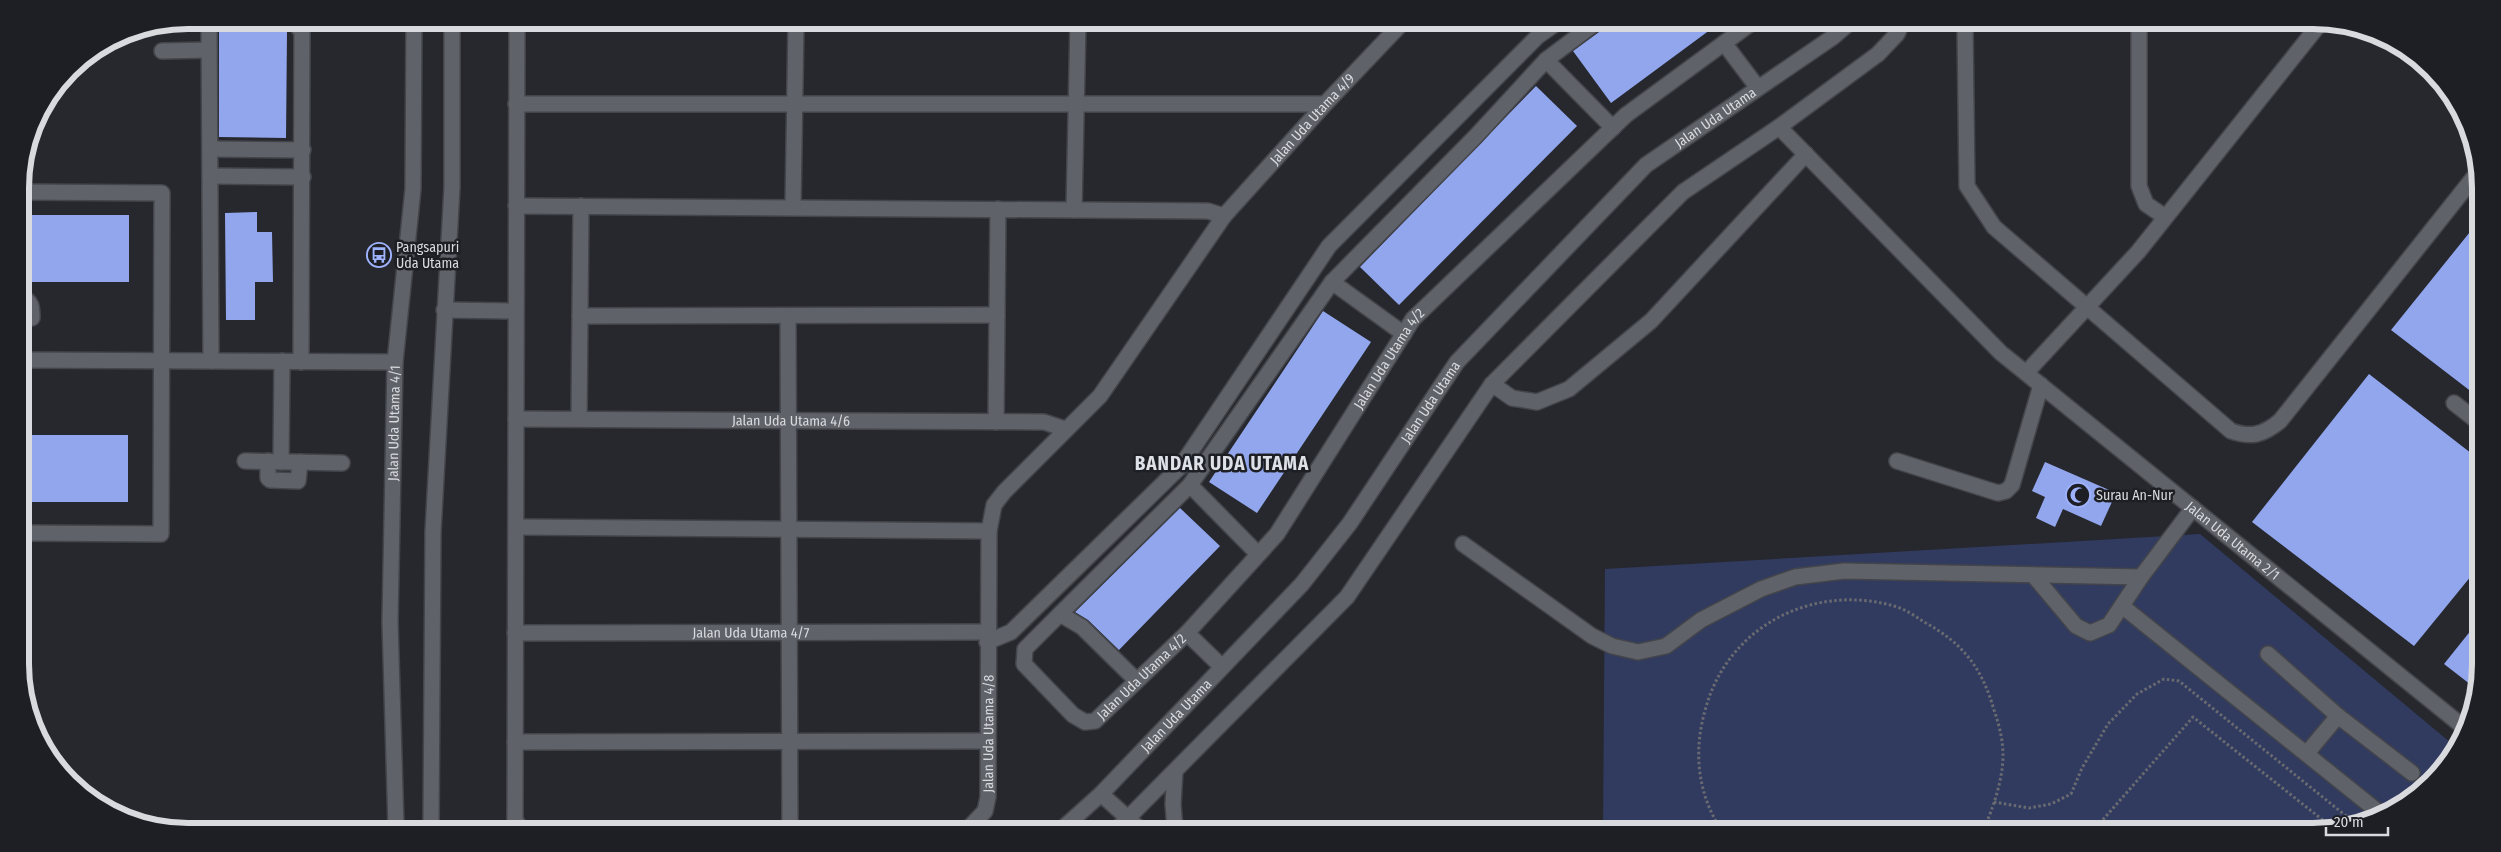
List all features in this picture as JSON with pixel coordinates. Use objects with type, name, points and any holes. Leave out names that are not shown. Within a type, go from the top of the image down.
[{"type":"street","points":[[208,29],[211,361]]},
{"type":"street","points":[[300,29],[302,32],[303,150],[301,362]]},
{"type":"street","name":"Jalan Uda Utama 4/1","points":[[396,823],[390,622],[396,362],[413,189],[414,29]]},
{"type":"street","points":[[431,823],[433,532],[452,186],[452,29]]},
{"type":"street","points":[[517,29],[515,742],[518,823]]},
{"type":"street","points":[[793,207],[796,29]]},
{"type":"street","points":[[1074,210],[1078,29]]},
{"type":"street","name":"Jalan Uda Utama 4/9","points":[[1064,429],[1100,396],[1224,216],[1325,104],[1396,29]]},
{"type":"street","points":[[987,637],[1011,632],[1181,466],[1329,246],[1538,36],[1548,29]]},
{"type":"street","points":[[1137,681],[1082,627],[1060,614],[1190,486],[1332,282],[1476,136],[1546,60],[1587,29]]},
{"type":"street","name":"Jalan Uda Utama 4/2","points":[[1060,614],[1025,649],[1024,664],[1073,715],[1085,722],[1095,721],[1187,633],[1277,534],[1413,319],[1626,115],[1743,29]]},
{"type":"street","name":"Jalan Uda Utama","points":[[1081,823],[1101,794],[1302,584],[1350,524],[1457,362],[1646,164],[1841,29]]},
{"type":"street","points":[[1123,823],[1347,597],[1492,384],[1683,192],[1779,127],[1878,54],[1897,34],[1899,29]]},
{"type":"street","points":[[1965,29],[1967,186],[1994,227],[2230,432],[2245,436],[2265,433],[2291,408],[2472,180]]},
{"type":"street","points":[[2139,29],[2139,186],[2146,204],[2165,217]]},
{"type":"street","points":[[2026,373],[2138,252],[2316,29]]},
{"type":"street","points":[[1724,43],[1758,88]]},
{"type":"street","points":[[162,51],[209,50]]},
{"type":"street","points":[[1546,60],[1613,128]]},
{"type":"street","points":[[516,104],[1325,104]]},
{"type":"street","name":"Jalan Uda Utama 2/1","points":[[1779,127],[2001,353],[2460,724]]},
{"type":"street","points":[[210,148],[303,150]]},
{"type":"street","points":[[1492,384],[1512,398],[1537,402],[1569,389],[1651,321],[1806,154]]},
{"type":"street","points":[[210,176],[303,177]]},
{"type":"street","points":[[29,192],[162,193],[161,534],[29,533]]},
{"type":"street","points":[[516,206],[1208,211],[1224,216]]},
{"type":"street","points":[[579,419],[581,206]]},
{"type":"street","points":[[996,422],[998,209]]},
{"type":"street","points":[[1332,282],[1404,334]]},
{"type":"street","points":[[29,300],[32,305],[32,318]]},
{"type":"street","points":[[444,310],[516,310]]},
{"type":"street","points":[[580,316],[997,315]]},
{"type":"street","points":[[788,316],[790,823]]},
{"type":"street","points":[[29,360],[396,362]]},
{"type":"street","points":[[282,361],[274,462],[268,478],[270,480],[298,481],[300,462]]},
{"type":"street","points":[[1897,461],[1998,493],[2006,491],[2012,485],[2041,385]]},
{"type":"street","points":[[2454,403],[2472,417]]},
{"type":"street","name":"Jalan Uda Utama 4/6","points":[[516,419],[1044,422],[1064,429]]},
{"type":"street","name":"Jalan Uda Utama 4/8","points":[[974,823],[985,811],[988,797],[987,637],[989,531],[994,505],[1064,429]]},
{"type":"street","points":[[245,461],[342,463]]},
{"type":"street","points":[[1190,486],[1258,554]]},
{"type":"street","points":[[2034,576],[2076,626],[2090,633],[2109,625],[2193,508]]},
{"type":"street","points":[[516,527],[989,531]]},
{"type":"street","points":[[1463,544],[1592,636],[1612,646],[1638,652],[1666,646],[1701,620],[1735,602],[1761,589],[1795,578],[1844,571],[2141,578]]},
{"type":"street","points":[[2122,606],[2307,753],[2375,811]]},
{"type":"street","name":"Jalan Uda Utama 4/7","points":[[515,633],[789,632],[987,637]]},
{"type":"street","points":[[1187,633],[1222,667]]},
{"type":"street","points":[[2268,654],[2338,716],[2412,773]]},
{"type":"street","points":[[2307,753],[2338,716]]},
{"type":"street","points":[[515,742],[988,741]]},
{"type":"street","points":[[1174,823],[1172,804],[1175,770]]},
{"type":"street","points":[[1101,794],[1121,823]]},
{"type":"path","points":[[1716,823],[1710,813],[1698,766],[1698,743],[1701,721],[1709,696],[1721,670],[1735,650],[1768,622],[1792,611],[1812,605],[1843,601],[1876,602],[1896,606],[1954,640],[1978,667],[1990,694],[2000,728],[2003,755],[1994,802],[1985,823]]},
{"type":"path","points":[[1994,802],[2029,808],[2051,804],[2071,794],[2082,768],[2108,724],[2136,694],[2164,678],[2179,681],[2352,818]]},
{"type":"path","points":[[2100,823],[2193,717],[2326,823]]},
{"type":"shaded area","points":[[2200,534],[2451,743],[2426,777],[2393,802],[2354,818],[2324,823],[1603,823],[1605,569]]},
{"type":"building","points":[[1603,29],[1711,29],[1611,103],[1573,51]]},
{"type":"building","points":[[219,32],[287,32],[286,138],[219,137]]},
{"type":"building","points":[[1536,86],[1577,126],[1399,305],[1360,267]]},
{"type":"building","points":[[257,212],[257,232],[272,232],[273,282],[255,282],[255,320],[226,320],[225,213]]},
{"type":"building","points":[[29,215],[129,215],[129,282],[29,282]]},
{"type":"building","points":[[2472,229],[2472,392],[2391,330]]},
{"type":"building","points":[[1323,311],[1371,342],[1257,513],[1209,482]]},
{"type":"building","points":[[2369,374],[2472,454],[2472,575],[2414,646],[2252,522]]},
{"type":"building","points":[[29,435],[128,435],[128,502],[29,502]]},
{"type":"building","name":"Surau An-Nur","points":[[2045,462],[2116,493],[2101,526],[2063,509],[2055,527],[2036,518],[2045,497],[2032,491]]},
{"type":"building","points":[[1180,508],[1220,546],[1119,650],[1088,620],[1075,612]]},
{"type":"building","points":[[2472,629],[2471,685],[2444,664]]},
{"type":"place","name":"Pangsapuri Uda Utama","points":[[379,255]]},
{"type":"place","name":"Surau An-Nur","points":[[2078,495]]},
{"type":"district","name":"BANDAR UDA UTAMA","points":[[1222,463]]}]
